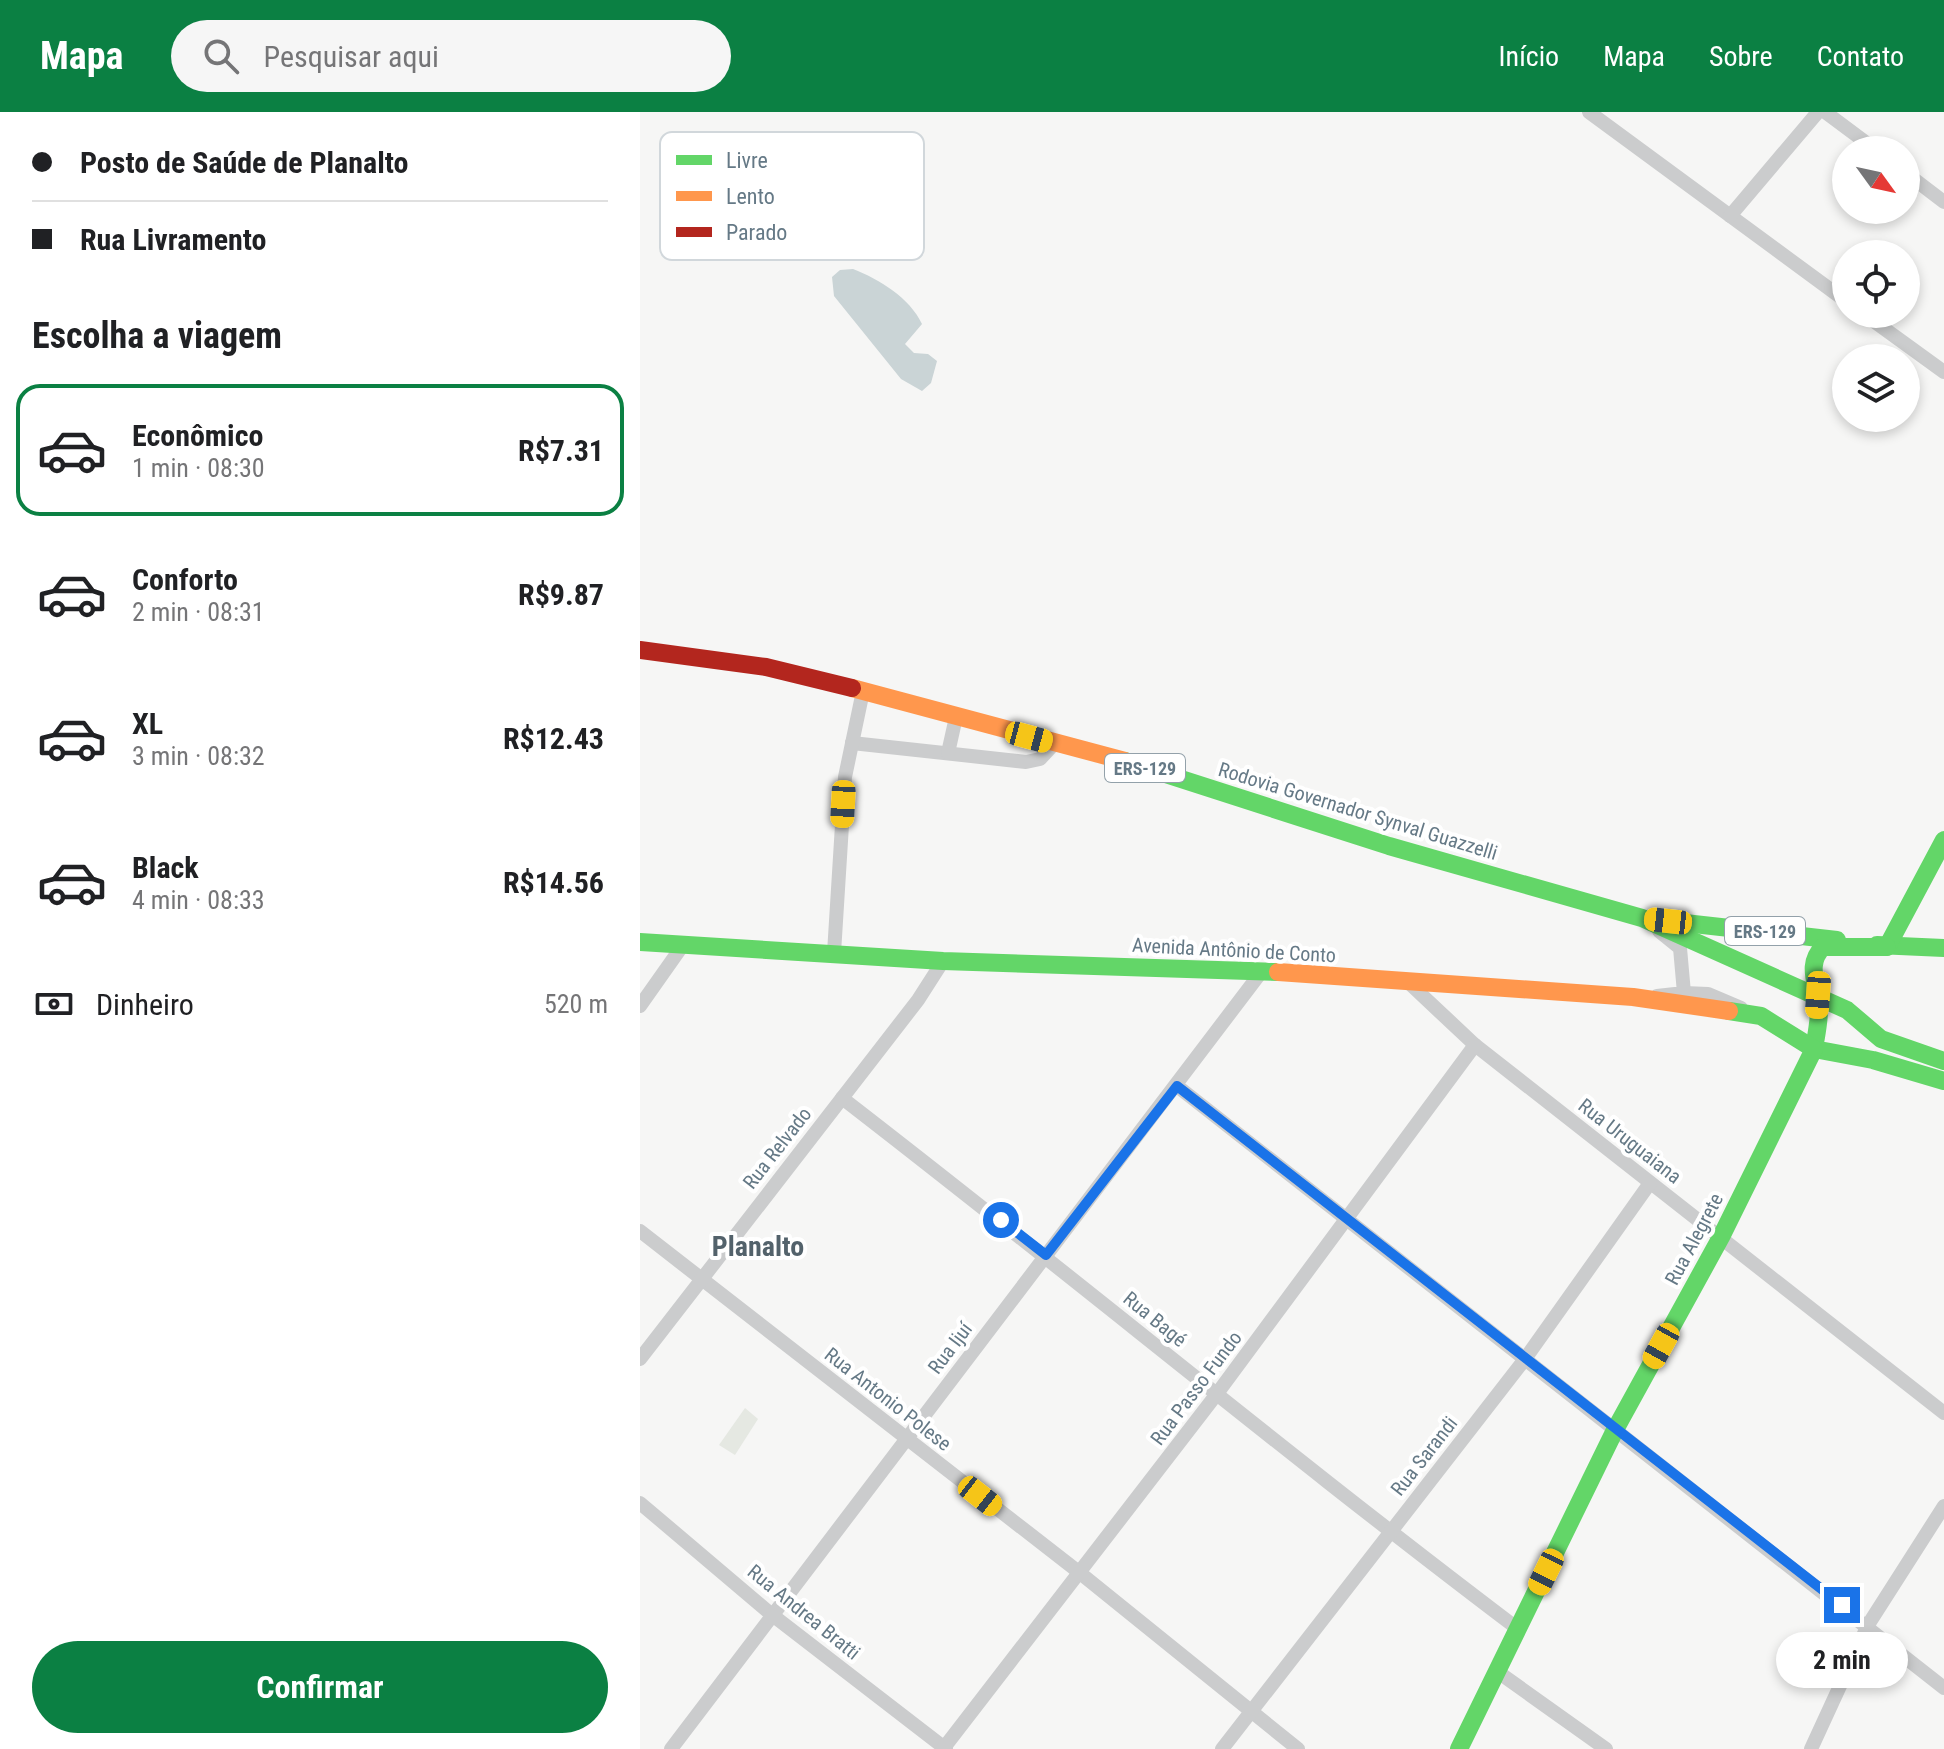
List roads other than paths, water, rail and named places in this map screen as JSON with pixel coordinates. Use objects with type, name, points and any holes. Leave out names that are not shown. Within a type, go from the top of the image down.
[{"type":"street","points":[[1589,112],[1832,291]]},
{"type":"street","points":[[1730,216],[1818,112]]},
{"type":"street","points":[[1825,112],[1857,136]]},
{"type":"street","points":[[1920,184],[1944,202]]},
{"type":"street","points":[[1883,328],[1944,372]]},
{"type":"street","name":"Rodovia Governador Synval Guazzelli","points":[[640,650],[766,667],[863,691],[1134,764],[1389,846],[1642,918],[1758,972],[1818,995],[1847,1010],[1881,1039],[1944,1061]]},
{"type":"street","points":[[834,953],[845,777],[863,691]]},
{"type":"street","points":[[948,753],[956,717]]},
{"type":"street","points":[[852,743],[1034,761],[1054,744]]},
{"type":"street","points":[[1944,840],[1887,947],[1823,947],[1814,954],[1812,965],[1818,995],[1814,1049],[1873,1060],[1944,1081]]},
{"type":"street","points":[[1642,918],[1680,948],[1684,993]]},
{"type":"street","name":"Rodovia Governador Synval Guazzelli","points":[[1642,918],[1887,947],[1944,948]]},
{"type":"street","name":"Avenida Antônio de Conto","points":[[640,942],[943,961],[1262,971],[1633,997],[1761,1016],[1814,1049]]},
{"type":"street","points":[[640,1006],[683,945]]},
{"type":"street","name":"Rua Relvado","points":[[640,1359],[918,1000],[943,961]]},
{"type":"street","name":"Rua Ijuí","points":[[671,1749],[1262,971]]},
{"type":"street","name":"Rua Uruguaiana","points":[[1409,983],[1475,1045],[1944,1413]]},
{"type":"street","points":[[1633,997],[1708,994],[1761,1016]]},
{"type":"street","name":"Rua Passo Fundo","points":[[944,1748],[1216,1395],[1475,1045]]},
{"type":"street","name":"Rua Alegrete","points":[[1459,1749],[1616,1428],[1721,1237],[1814,1049]]},
{"type":"street","points":[[1177,1086],[1868,1625],[1944,1688]]},
{"type":"street","name":"Rua Bagé","points":[[842,1098],[1046,1255],[1390,1533],[1518,1629]]},
{"type":"street","name":"Rua Sarandi","points":[[1222,1749],[1525,1359],[1650,1183]]},
{"type":"street","name":"Rua Antonio Polese","points":[[640,1231],[1080,1573],[1298,1749]]},
{"type":"street","name":"Rua Andrea Bratti","points":[[640,1503],[771,1614],[944,1748]]},
{"type":"street","points":[[1811,1749],[1868,1625],[1944,1506]]},
{"type":"street","points":[[1498,1672],[1606,1749]]},
{"type":"district","name":"Planalto","points":[[758,1246]]}]
